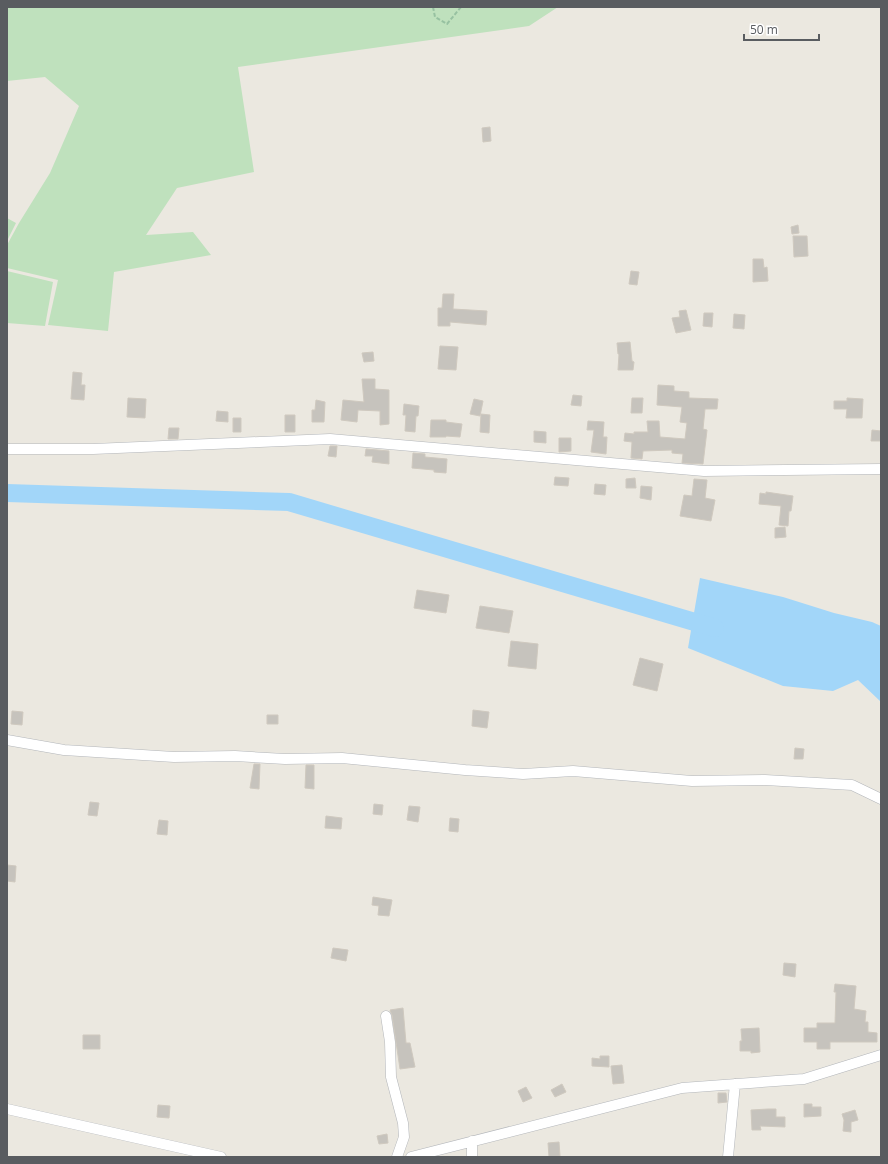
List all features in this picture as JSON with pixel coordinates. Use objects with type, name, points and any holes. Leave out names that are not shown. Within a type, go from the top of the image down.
[{"type":"street","points":[[7,449],[93,449],[298,439],[330,439],[704,471],[881,469]]},
{"type":"street","points":[[7,740],[64,750],[174,757],[235,756],[285,759],[342,758],[523,774],[573,771],[692,781],[765,780],[852,785],[881,800]]},
{"type":"street","points":[[386,1016],[390,1042],[391,1077],[403,1123],[404,1137],[396,1157]]},
{"type":"street","points":[[410,1157],[682,1088],[804,1079],[881,1055]]},
{"type":"street","points":[[728,1157],[734,1084]]},
{"type":"street","points":[[7,1109],[221,1157]]},
{"type":"street","points":[[472,1141],[472,1157]]},
{"type":"path","points":[[433,7],[435,17],[447,24],[461,7]]},
{"type":"green space","points":[[7,7],[558,7],[529,26],[238,67],[254,172],[177,188],[146,235],[193,232],[211,255],[114,272],[108,331],[48,325],[58,280],[7,268],[7,245],[50,173],[79,106],[45,77],[7,81]]},
{"type":"green space","points":[[7,218],[16,223],[7,241]]},
{"type":"green space","points":[[7,271],[53,282],[45,326],[7,323]]},
{"type":"water","points":[[700,578],[783,597],[834,613],[872,622],[881,626],[881,702],[858,680],[833,691],[783,686],[688,648]]},
{"type":"building","points":[[490,127],[491,141],[483,142],[482,128]]},
{"type":"building","points":[[798,225],[799,233],[792,234],[791,227]]},
{"type":"building","points":[[793,236],[807,236],[808,256],[794,257]]},
{"type":"building","points":[[753,259],[763,259],[764,268],[767,267],[768,281],[753,282]]},
{"type":"building","points":[[631,271],[639,272],[637,285],[629,284]]},
{"type":"building","points":[[443,294],[454,294],[453,309],[487,311],[486,325],[450,322],[450,326],[438,326],[438,308],[442,308]]},
{"type":"building","points":[[686,310],[691,330],[676,333],[672,318],[680,317],[679,311]]},
{"type":"building","points":[[704,313],[713,313],[712,327],[703,326]]},
{"type":"building","points":[[734,314],[745,315],[744,329],[733,328]]},
{"type":"building","points":[[630,342],[632,361],[634,362],[633,370],[618,370],[619,354],[617,343]]},
{"type":"building","points":[[440,346],[458,347],[456,370],[438,369]]},
{"type":"building","points":[[373,352],[374,361],[364,362],[362,353]]},
{"type":"building","points":[[73,372],[82,373],[81,385],[85,385],[84,400],[71,399]]},
{"type":"building","points":[[362,379],[375,379],[375,389],[389,390],[389,424],[380,425],[380,411],[358,410],[357,422],[341,420],[343,400],[364,402]]},
{"type":"building","points":[[658,385],[674,386],[674,391],[689,392],[689,398],[718,399],[717,409],[705,409],[703,429],[707,430],[703,464],[682,463],[683,454],[672,453],[672,450],[643,451],[642,459],[631,458],[632,442],[624,441],[625,433],[634,434],[634,432],[648,432],[647,421],[659,421],[660,437],[685,439],[687,423],[680,422],[682,407],[657,405]]},
{"type":"building","points":[[573,395],[582,396],[581,406],[571,405]]},
{"type":"building","points":[[128,398],[146,399],[145,418],[127,417]]},
{"type":"building","points":[[632,398],[643,398],[642,413],[631,413]]},
{"type":"building","points":[[847,398],[863,399],[862,418],[846,418],[847,409],[834,409],[834,401],[847,401]]},
{"type":"building","points":[[474,399],[483,401],[480,416],[470,414]]},
{"type":"building","points":[[316,400],[325,402],[324,422],[312,422],[312,410],[315,410]]},
{"type":"building","points":[[404,404],[419,406],[418,416],[416,416],[415,432],[405,431],[406,415],[403,415]]},
{"type":"building","points":[[217,411],[228,412],[228,422],[216,421]]},
{"type":"building","points":[[481,414],[490,415],[489,433],[480,432]]},
{"type":"building","points":[[285,415],[295,415],[295,432],[285,432]]},
{"type":"building","points":[[233,418],[241,418],[241,432],[233,432]]},
{"type":"building","points":[[431,420],[446,420],[446,422],[462,424],[460,437],[430,437]]},
{"type":"building","points":[[588,421],[604,422],[603,437],[607,437],[606,454],[591,452],[594,430],[587,430]]},
{"type":"building","points":[[169,428],[179,428],[178,439],[168,439]]},
{"type":"building","points":[[872,430],[881,431],[881,441],[871,441]]},
{"type":"building","points":[[534,431],[546,432],[546,443],[534,442]]},
{"type":"building","points":[[559,438],[571,438],[571,451],[559,452]]},
{"type":"building","points":[[330,446],[337,446],[336,457],[328,456]]},
{"type":"building","points":[[366,449],[389,451],[389,464],[372,462],[373,456],[365,456]]},
{"type":"building","points":[[413,453],[425,454],[425,457],[447,459],[446,473],[434,472],[434,470],[412,468]]},
{"type":"building","points":[[555,477],[569,478],[568,486],[554,485]]},
{"type":"building","points":[[635,478],[636,488],[626,488],[626,479]]},
{"type":"building","points":[[694,479],[707,480],[705,498],[715,500],[711,521],[680,516],[684,495],[692,496]]},
{"type":"building","points":[[595,484],[606,485],[605,495],[594,494]]},
{"type":"building","points":[[641,486],[652,487],[651,500],[640,498]]},
{"type":"building","points":[[766,492],[793,496],[791,511],[789,511],[788,526],[779,525],[781,506],[759,504],[760,493],[766,494]]},
{"type":"building","points":[[785,527],[786,537],[775,538],[775,528]]},
{"type":"building","points":[[417,590],[449,595],[446,613],[414,608]]},
{"type":"building","points":[[480,606],[513,611],[509,633],[476,628]]},
{"type":"building","points":[[511,641],[538,644],[536,669],[508,666]]},
{"type":"building","points":[[640,658],[663,664],[657,691],[633,685]]},
{"type":"building","points":[[473,710],[489,712],[487,728],[472,726]]},
{"type":"building","points":[[12,711],[23,712],[22,725],[11,724]]},
{"type":"building","points":[[267,715],[278,715],[278,724],[267,724]]},
{"type":"building","points":[[795,748],[804,749],[803,759],[794,759]]},
{"type":"building","points":[[254,764],[260,764],[259,789],[250,788]]},
{"type":"building","points":[[306,765],[314,765],[314,789],[305,788]]},
{"type":"building","points":[[90,802],[99,803],[97,816],[88,815]]},
{"type":"building","points":[[374,804],[383,805],[382,815],[373,814]]},
{"type":"building","points":[[409,806],[420,807],[418,822],[407,820]]},
{"type":"building","points":[[326,816],[342,818],[341,829],[325,828]]},
{"type":"building","points":[[450,818],[459,819],[458,832],[449,831]]},
{"type":"building","points":[[159,820],[168,821],[167,835],[157,834]]},
{"type":"building","points":[[7,865],[16,866],[15,882],[7,881]]},
{"type":"building","points":[[373,897],[392,900],[389,916],[378,915],[379,906],[372,905]]},
{"type":"building","points":[[333,948],[348,950],[346,961],[331,958]]},
{"type":"building","points":[[784,963],[796,964],[795,977],[783,975]]},
{"type":"building","points":[[835,984],[856,986],[854,1009],[866,1011],[865,1022],[868,1022],[868,1032],[877,1033],[877,1042],[830,1042],[830,1049],[817,1049],[817,1042],[804,1042],[804,1028],[817,1028],[817,1023],[835,1023]]},
{"type":"building","points":[[403,1008],[406,1043],[410,1043],[415,1067],[400,1069],[390,1010]]},
{"type":"building","points":[[759,1028],[760,1052],[751,1053],[751,1051],[740,1051],[740,1041],[742,1041],[741,1029]]},
{"type":"building","points":[[83,1035],[100,1035],[100,1049],[83,1049]]},
{"type":"building","points":[[600,1056],[609,1056],[609,1067],[592,1066],[592,1058],[600,1059]]},
{"type":"building","points":[[622,1065],[624,1083],[613,1084],[611,1066]]},
{"type":"building","points":[[562,1084],[566,1092],[555,1097],[551,1090]]},
{"type":"building","points":[[526,1087],[532,1098],[523,1102],[518,1091]]},
{"type":"building","points":[[718,1093],[726,1093],[727,1102],[718,1103]]},
{"type":"building","points":[[804,1104],[812,1104],[812,1107],[821,1107],[821,1116],[804,1117]]},
{"type":"building","points":[[158,1105],[170,1106],[169,1118],[157,1117]]},
{"type":"building","points":[[776,1109],[776,1117],[785,1117],[785,1127],[760,1126],[761,1130],[752,1130],[751,1110]]},
{"type":"building","points":[[855,1110],[858,1120],[851,1122],[851,1132],[843,1131],[844,1120],[842,1114]]},
{"type":"building","points":[[387,1134],[388,1143],[379,1144],[377,1136]]},
{"type":"building","points":[[559,1142],[560,1156],[549,1157],[548,1143]]},
{"type":"waterway","points":[[7,493],[289,502],[715,628]]}]
